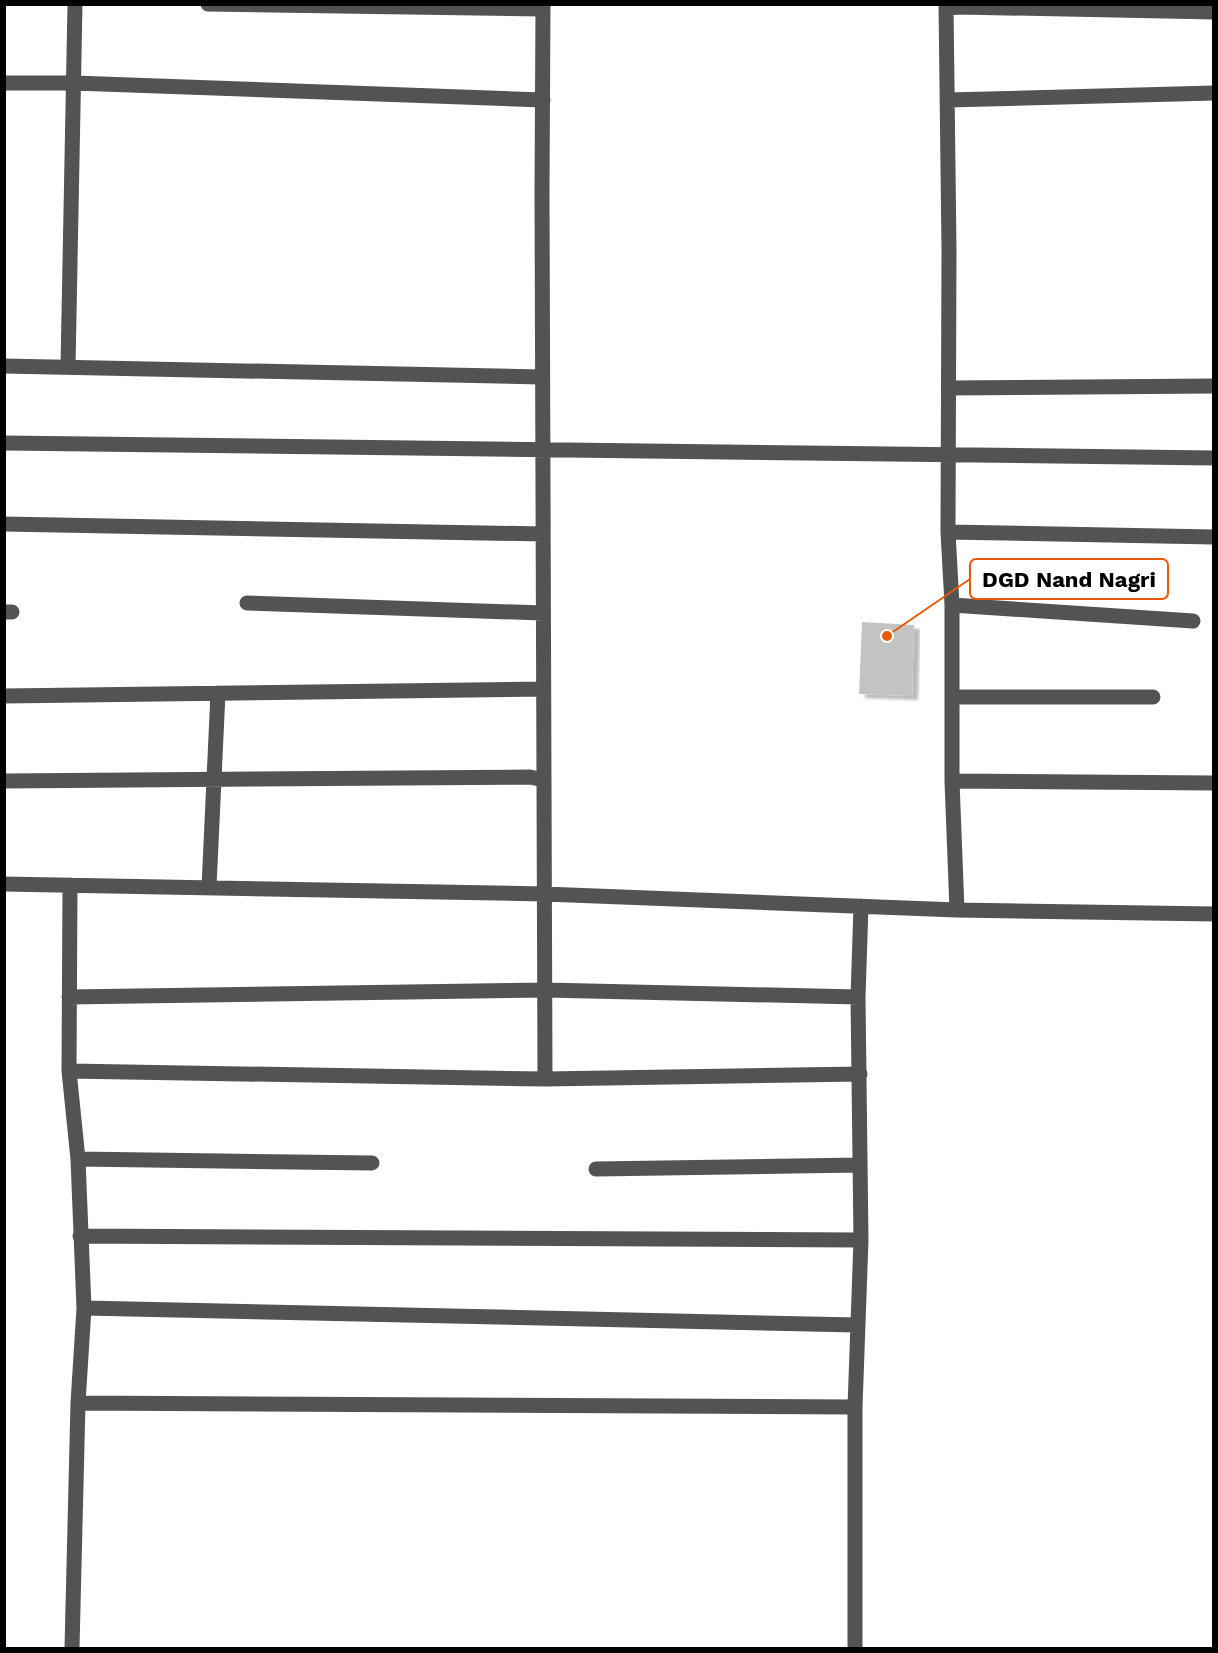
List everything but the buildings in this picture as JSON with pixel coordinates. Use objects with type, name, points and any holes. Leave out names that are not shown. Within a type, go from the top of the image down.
[{"type":"street","points":[[68,367],[75,4]]},
{"type":"street","points":[[208,4],[543,7],[542,450],[545,1079]]},
{"type":"street","points":[[957,910],[952,781],[952,605],[948,532],[949,250],[946,7],[1214,12]]},
{"type":"street","points":[[4,84],[74,83],[543,100]]},
{"type":"street","points":[[947,100],[1214,93]]},
{"type":"street","points":[[4,366],[542,377]]},
{"type":"street","points":[[949,388],[1214,386]]},
{"type":"street","points":[[4,443],[1214,458]]},
{"type":"street","points":[[4,524],[543,534]]},
{"type":"street","points":[[948,532],[1214,537]]},
{"type":"street","points":[[247,603],[543,613]]},
{"type":"street","points":[[952,605],[1193,621]]},
{"type":"street","points":[[4,696],[543,689]]},
{"type":"street","points":[[209,888],[218,693]]},
{"type":"street","points":[[952,697],[1153,697]]},
{"type":"street","points":[[4,781],[530,777],[544,780]]},
{"type":"street","points":[[952,781],[1214,783]]},
{"type":"street","points":[[4,884],[544,894],[957,910],[1214,914]]},
{"type":"street","points":[[70,885],[69,1071],[78,1159],[84,1308],[78,1403],[72,1648]]},
{"type":"street","points":[[855,1648],[855,1407],[861,1240],[858,997],[861,906]]},
{"type":"street","points":[[69,997],[545,990],[858,997]]},
{"type":"street","points":[[69,1071],[545,1079],[860,1074]]},
{"type":"street","points":[[78,1159],[372,1163]]},
{"type":"street","points":[[596,1169],[860,1165]]},
{"type":"street","points":[[80,1236],[861,1240]]},
{"type":"street","points":[[84,1308],[857,1325]]},
{"type":"street","points":[[78,1403],[855,1407]]},
{"type":"place","name":"DGD Nand Nagri","points":[[887,636]]}]
